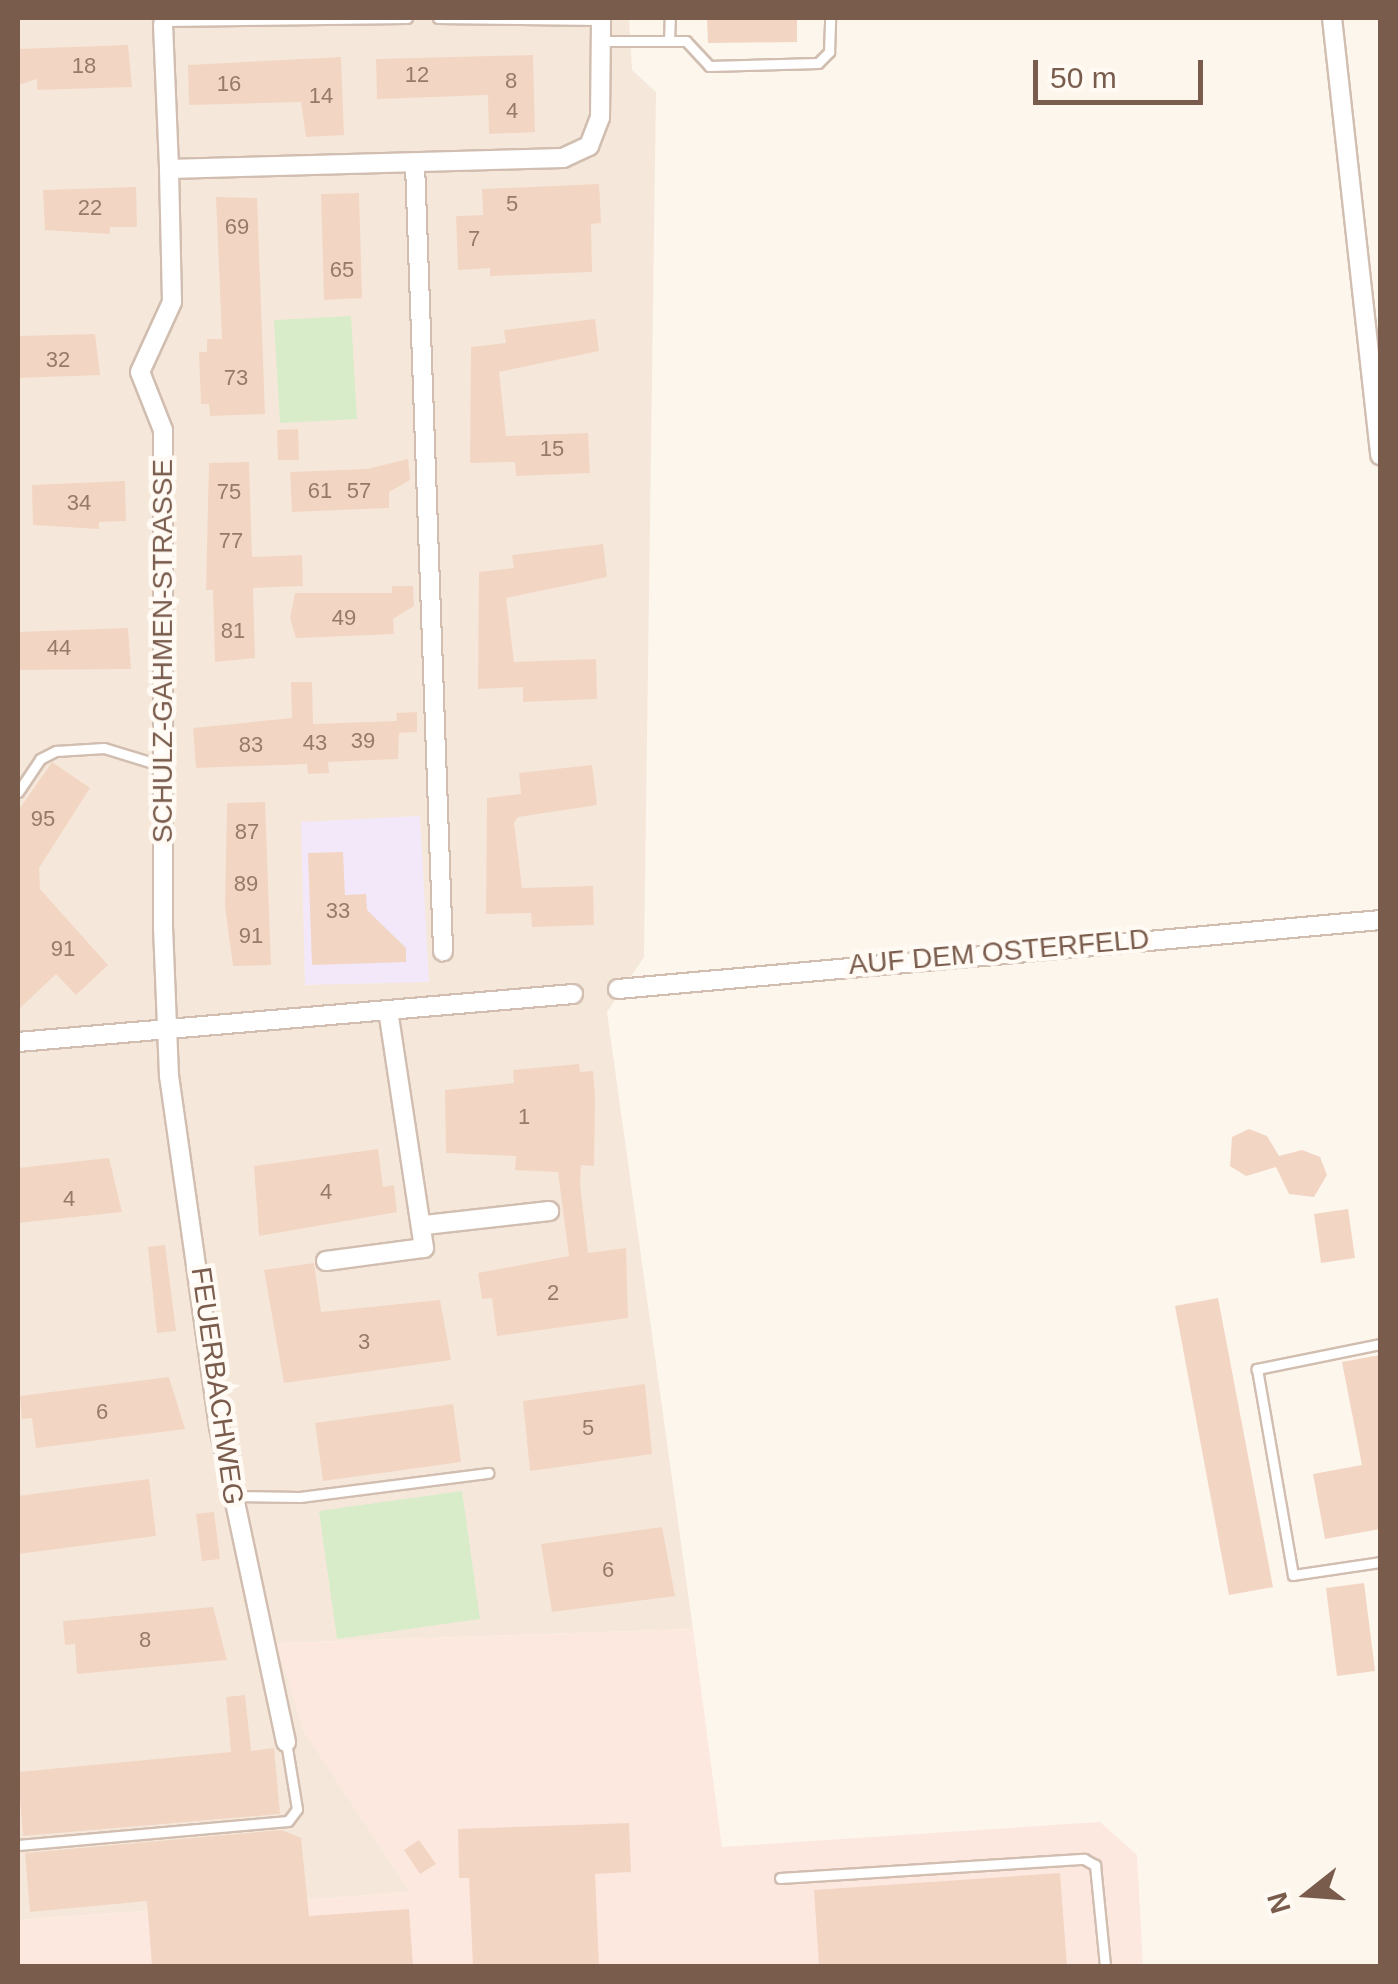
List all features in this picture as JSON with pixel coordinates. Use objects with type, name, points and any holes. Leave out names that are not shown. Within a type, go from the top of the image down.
[{"type":"street","points":[[1332,18],[1380,455]]},
{"type":"street","points":[[169,168],[563,158],[589,146],[600,118],[601,19]]},
{"type":"street","name":"SCHULZ-GAHMEN-STRASSE","points":[[162,21],[172,302],[140,372],[163,435],[163,766],[169,1027]]},
{"type":"street","points":[[415,164],[442,952]]},
{"type":"street","name":"AUF DEM OSTERFELD","points":[[618,989],[1380,920]]},
{"type":"street","points":[[18,1042],[573,994]]},
{"type":"street","points":[[326,1261],[424,1248],[425,1225],[388,1011]]},
{"type":"street","name":"FEUERBACHWEG","points":[[169,1027],[169,1076],[232,1496],[286,1742]]},
{"type":"street","points":[[425,1225],[549,1211]]},
{"type":"lane","points":[[162,21],[407,18]]},
{"type":"lane","points":[[438,18],[601,19]]},
{"type":"lane","points":[[669,41],[670,18]]},
{"type":"lane","points":[[600,42],[686,41],[709,66],[818,63],[829,52],[830,18]]},
{"type":"lane","points":[[18,792],[40,759],[56,751],[104,748],[163,766]]},
{"type":"lane","points":[[1380,1344],[1257,1368],[1294,1575],[1380,1562]]},
{"type":"lane","points":[[232,1496],[300,1497],[488,1473]]},
{"type":"lane","points":[[18,1844],[288,1820],[297,1809],[286,1742]]},
{"type":"lane","points":[[780,1878],[1084,1859],[1095,1865],[1105,1966]]},
{"type":"shaded area","points":[[18,18],[629,18],[632,70],[656,92],[644,957],[607,1012],[693,1629],[277,1643],[304,1731],[411,1892],[18,1920]]},
{"type":"shaded area","points":[[420,816],[429,982],[305,985],[301,822]]},
{"type":"shaded area","points":[[693,1629],[722,1847],[1100,1822],[1137,1855],[1143,1966],[18,1966],[18,1920],[410,1892],[304,1731],[276,1643]]},
{"type":"green space","points":[[351,316],[357,419],[280,423],[274,320]]},
{"type":"green space","points":[[462,1491],[480,1619],[337,1639],[319,1511]]},
{"type":"building","points":[[707,18],[797,18],[797,42],[708,43]]},
{"type":"building","points":[[128,45],[132,87],[37,90],[37,79],[18,85],[18,49]]},
{"type":"building","points":[[533,55],[535,132],[489,134],[488,95],[377,99],[376,59]]},
{"type":"building","points":[[341,57],[344,135],[306,137],[301,102],[189,105],[188,65]]},
{"type":"building","points":[[599,184],[601,223],[591,224],[592,272],[490,276],[490,268],[458,270],[456,216],[483,215],[482,189]]},
{"type":"building","points":[[136,187],[137,227],[110,227],[110,234],[45,230],[43,190]]},
{"type":"building","points":[[359,193],[362,298],[324,300],[321,194]]},
{"type":"building","points":[[216,197],[257,198],[265,414],[210,416],[209,404],[201,404],[199,352],[207,352],[207,339],[222,339]]},
{"type":"building","points":[[595,319],[599,351],[499,372],[506,436],[588,433],[590,473],[516,476],[515,462],[470,463],[471,347],[506,343],[504,330]]},
{"type":"building","points":[[95,334],[100,375],[18,378],[18,336]]},
{"type":"building","points":[[298,429],[299,460],[278,460],[277,430]]},
{"type":"building","points":[[408,459],[410,480],[389,492],[389,508],[292,512],[290,472],[367,469]]},
{"type":"building","points":[[249,462],[252,557],[302,555],[303,586],[253,588],[255,658],[215,662],[213,590],[206,590],[209,463]]},
{"type":"building","points":[[125,481],[126,521],[99,522],[99,529],[33,525],[32,485]]},
{"type":"building","points":[[603,544],[607,577],[506,598],[514,662],[596,659],[597,699],[523,702],[523,687],[478,689],[479,572],[514,568],[512,555]]},
{"type":"building","points":[[392,586],[413,586],[414,606],[393,619],[394,634],[296,638],[290,618],[295,593],[392,593]]},
{"type":"building","points":[[128,628],[131,669],[18,670],[18,632]]},
{"type":"building","points":[[291,682],[312,682],[313,724],[397,721],[396,713],[417,712],[417,732],[399,733],[398,759],[328,762],[329,773],[308,774],[307,764],[196,768],[193,728],[292,718]]},
{"type":"building","points":[[52,762],[90,788],[39,868],[40,889],[108,965],[76,995],[56,974],[18,1010],[18,811]]},
{"type":"building","points":[[592,765],[597,805],[518,817],[514,823],[522,888],[593,886],[594,925],[532,927],[531,913],[486,914],[487,798],[521,794],[519,773]]},
{"type":"building","points":[[265,802],[271,965],[233,966],[225,907],[227,803]]},
{"type":"building","points":[[343,852],[345,895],[366,894],[367,910],[406,948],[406,962],[312,965],[308,853]]},
{"type":"building","points":[[579,1064],[580,1072],[593,1071],[595,1096],[594,1166],[581,1165],[580,1184],[588,1253],[626,1248],[628,1318],[497,1336],[492,1298],[482,1299],[478,1273],[569,1256],[558,1172],[515,1170],[516,1156],[446,1153],[445,1090],[514,1083],[513,1070]]},
{"type":"building","points":[[1249,1129],[1267,1136],[1279,1156],[1302,1150],[1320,1157],[1327,1175],[1314,1197],[1289,1194],[1276,1167],[1246,1176],[1230,1166],[1232,1137]]},
{"type":"building","points":[[378,1149],[383,1187],[394,1185],[397,1212],[259,1236],[254,1166]]},
{"type":"building","points":[[109,1158],[122,1212],[18,1223],[18,1168]]},
{"type":"building","points":[[1348,1209],[1355,1258],[1321,1263],[1314,1214]]},
{"type":"building","points":[[165,1245],[176,1331],[157,1333],[148,1247]]},
{"type":"building","points":[[314,1263],[321,1312],[440,1300],[451,1360],[284,1383],[264,1270]]},
{"type":"building","points":[[1218,1298],[1273,1587],[1229,1595],[1175,1306]]},
{"type":"building","points":[[1380,1355],[1380,1529],[1325,1539],[1313,1474],[1362,1465],[1342,1362]]},
{"type":"building","points":[[169,1377],[185,1429],[36,1448],[32,1418],[22,1419],[20,1396]]},
{"type":"building","points":[[645,1384],[652,1454],[530,1471],[523,1401]]},
{"type":"building","points":[[453,1404],[461,1462],[323,1481],[315,1423]]},
{"type":"building","points":[[149,1479],[156,1536],[18,1554],[18,1496]]},
{"type":"building","points":[[214,1512],[220,1559],[202,1561],[196,1514]]},
{"type":"building","points":[[662,1527],[675,1596],[552,1612],[541,1544]]},
{"type":"building","points":[[1364,1583],[1375,1671],[1337,1676],[1326,1588]]},
{"type":"building","points":[[213,1607],[227,1660],[77,1674],[75,1644],[65,1645],[63,1621]]},
{"type":"building","points":[[245,1695],[251,1751],[274,1748],[280,1814],[23,1836],[18,1772],[231,1752],[226,1697]]},
{"type":"building","points":[[629,1823],[631,1872],[595,1874],[599,1966],[473,1966],[469,1878],[459,1878],[458,1829]]},
{"type":"building","points":[[282,1830],[301,1838],[309,1916],[409,1909],[413,1966],[152,1966],[147,1901],[30,1912],[25,1853]]},
{"type":"building","points":[[419,1840],[436,1864],[420,1874],[404,1850]]},
{"type":"building","points":[[1060,1873],[1067,1966],[819,1966],[814,1890]]}]
